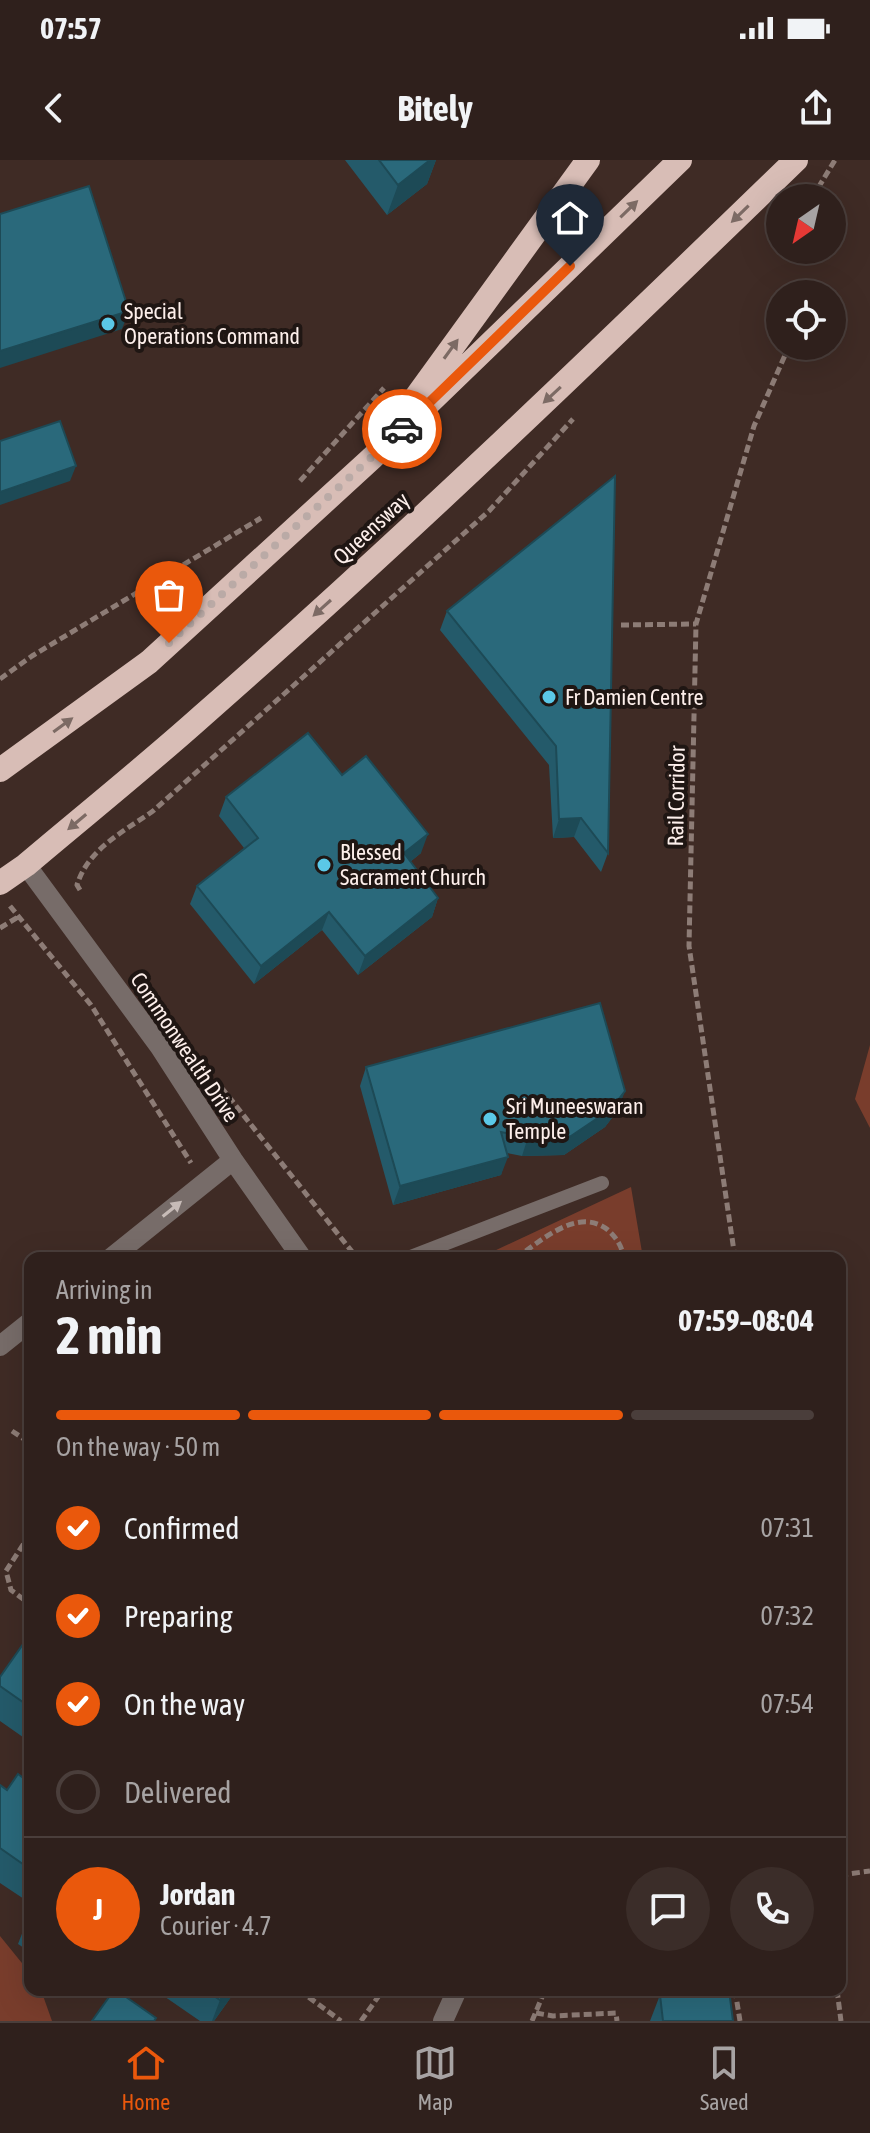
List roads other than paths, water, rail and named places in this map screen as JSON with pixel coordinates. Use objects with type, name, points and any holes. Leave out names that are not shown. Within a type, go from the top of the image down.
[{"type":"highway","points":[[372,458],[588,160]]},
{"type":"highway","points":[[0,770],[149,662],[372,458],[680,160]]},
{"type":"highway","name":"Queensway","points":[[4,894],[26,865],[201,717],[380,556],[578,371],[796,160]]},
{"type":"street","name":"Commonwealth Drive","points":[[26,865],[160,1047],[233,1160],[298,1252]]},
{"type":"street","points":[[118,1252],[233,1160]]},
{"type":"street","points":[[0,1346],[24,1327]]},
{"type":"street","points":[[443,2021],[454,1996]]},
{"type":"lane","points":[[424,1252],[602,1183]]},
{"type":"place","name":"Special Operations Command","points":[[108,324]]},
{"type":"place","name":"Fr Damien Centre","points":[[549,697]]},
{"type":"place","name":"Blessed Sacrament Church","points":[[324,865]]},
{"type":"place","name":"Sri Muneeswaran Temple","points":[[490,1119]]}]
